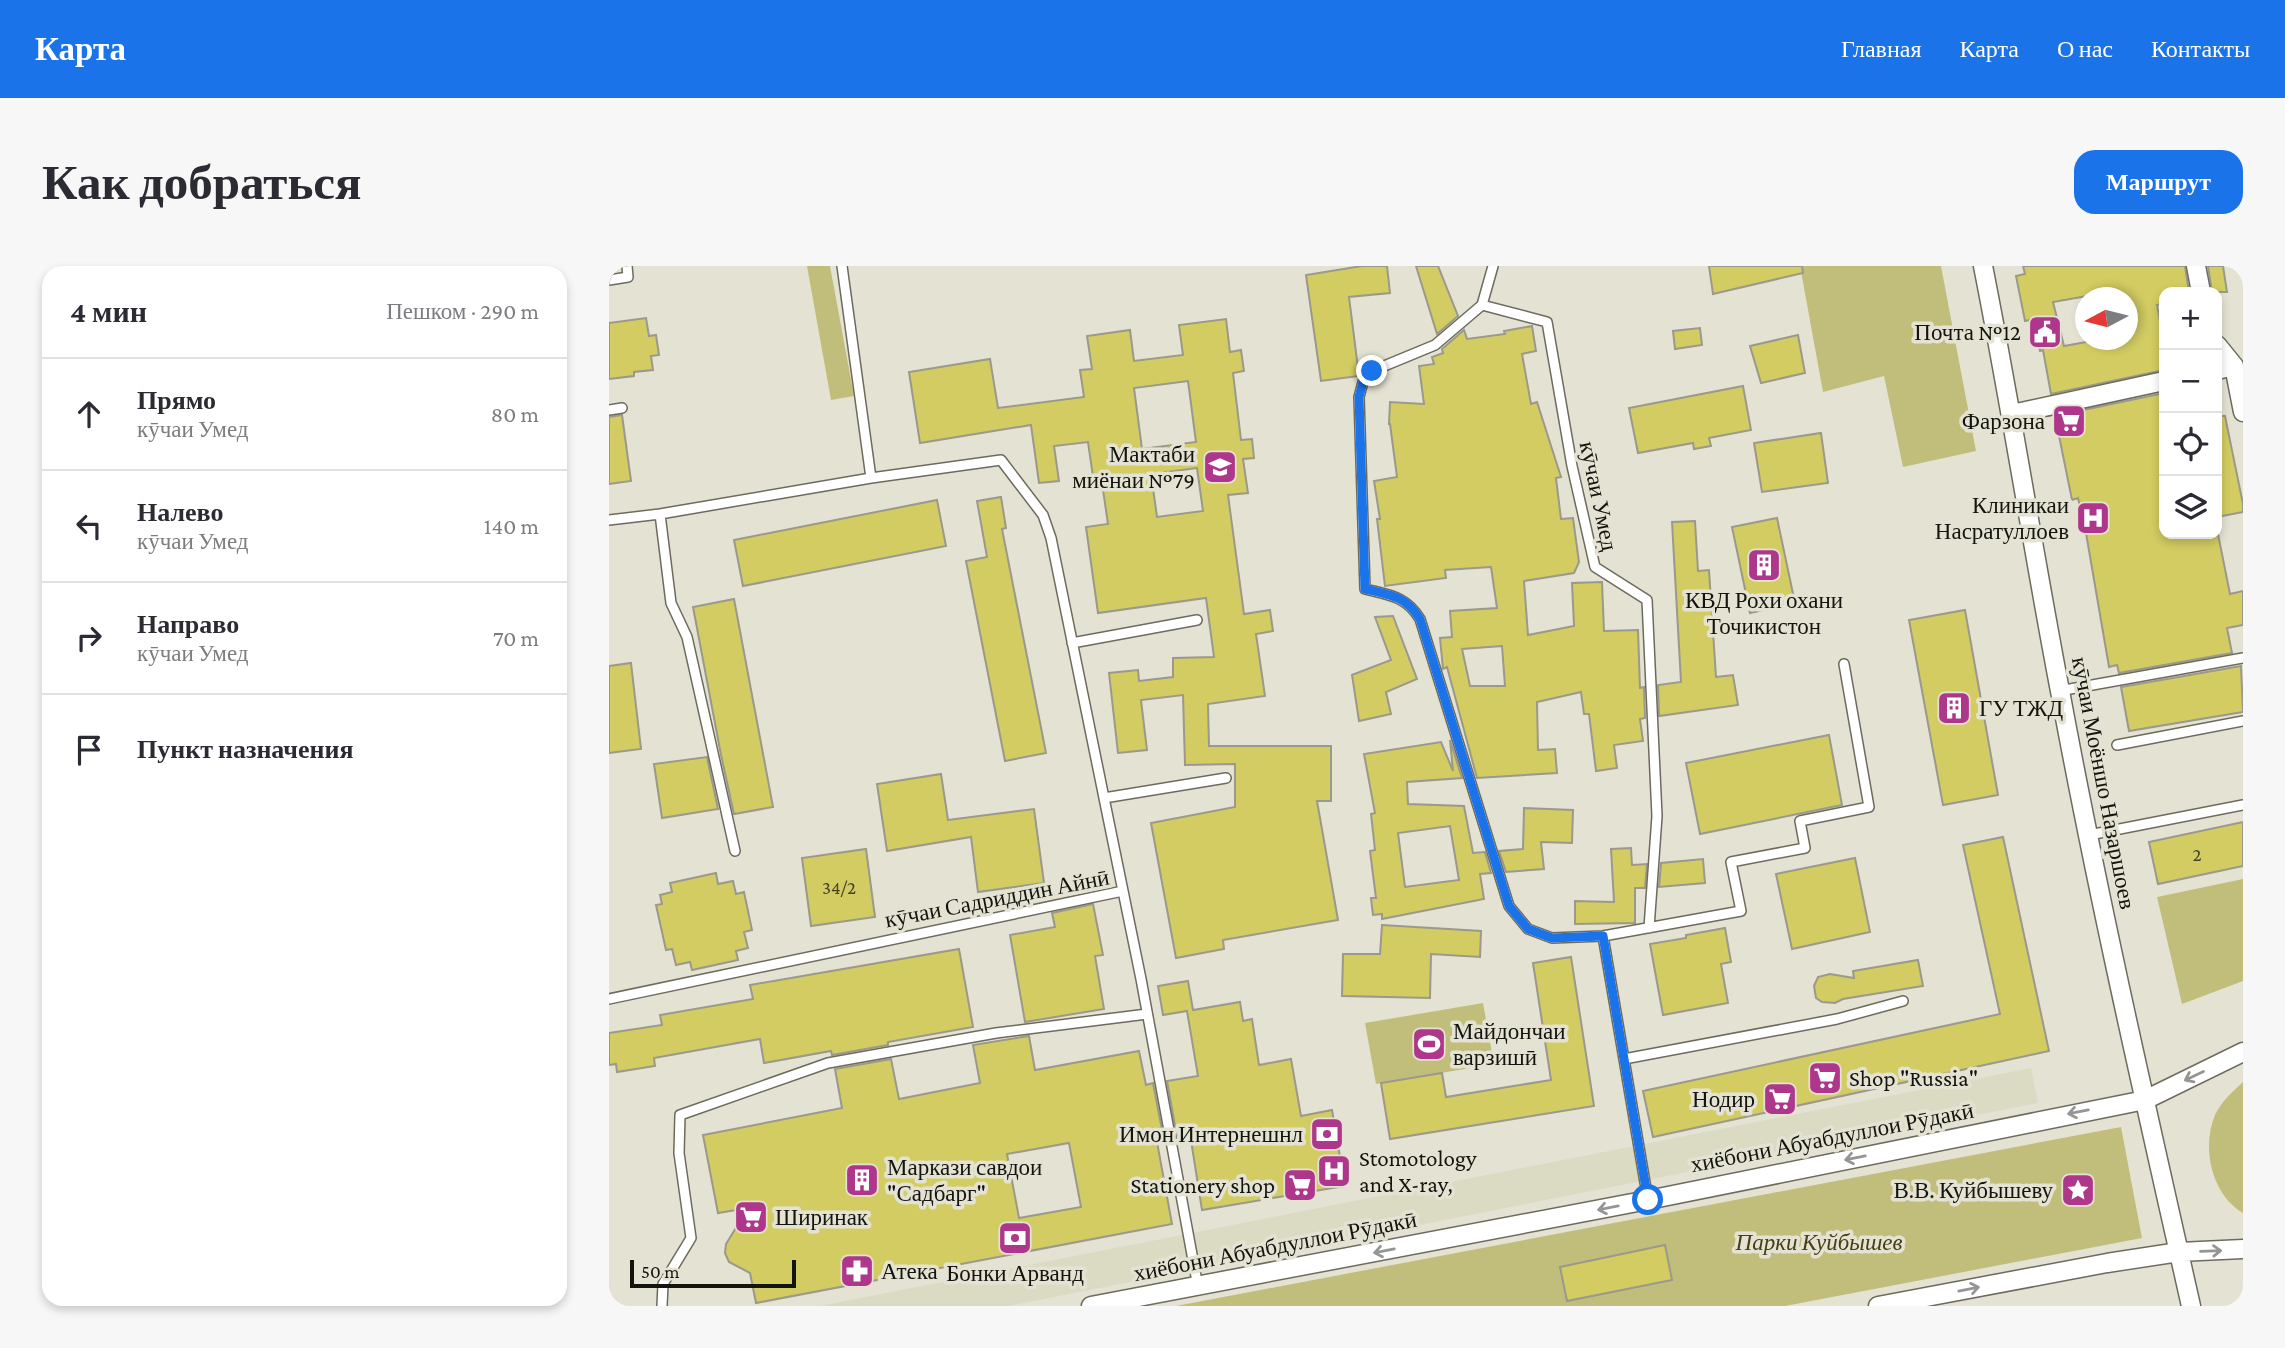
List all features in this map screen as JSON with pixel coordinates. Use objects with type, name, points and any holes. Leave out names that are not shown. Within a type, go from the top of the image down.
[{"type":"street","name":"кӯчаи Моёншо Назаршоев","points":[[1983,266],[2012,414],[2059,691],[2191,1306]]},
{"type":"street","points":[[2196,266],[2200,287]]},
{"type":"street","points":[[2219,350],[2243,412]]},
{"type":"street","points":[[2012,414],[2159,382]]},
{"type":"street","name":"хиёбони Абуабдуллои Рӯдакӣ","points":[[1090,1306],[1648,1200],[2145,1100],[2243,1052]]},
{"type":"street","points":[[1878,1306],[2179,1252],[2243,1250]]},
{"type":"lane","points":[[609,280],[628,277],[627,266]]},
{"type":"lane","points":[[842,266],[871,478]]},
{"type":"lane","points":[[1493,266],[1482,305],[1435,345],[1372,371],[1363,382],[1359,397],[1365,589],[1399,598],[1412,605],[1420,619],[1509,906],[1528,929],[1552,938],[1603,936],[1741,911],[1731,862],[1805,848],[1800,821],[1869,807],[1844,664]]},
{"type":"lane","name":"кӯчаи Умед","points":[[1482,305],[1547,322],[1572,466],[1595,567],[1647,600],[1657,816],[1649,928]]},
{"type":"lane","points":[[609,410],[622,408]]},
{"type":"lane","points":[[609,520],[1001,460],[1043,515],[1051,538],[1123,891]]},
{"type":"lane","points":[[660,514],[671,603],[687,637],[734,851]]},
{"type":"lane","points":[[1072,643],[1197,620]]},
{"type":"lane","points":[[2059,691],[2243,658]]},
{"type":"lane","points":[[2117,745],[2243,721]]},
{"type":"lane","points":[[1104,798],[1226,778]]},
{"type":"lane","points":[[2089,835],[2243,805]]},
{"type":"lane","name":"кӯчаи Садриддин Айнӣ","points":[[609,999],[1123,891],[1198,1287]]},
{"type":"lane","points":[[1603,936],[1648,1200]]},
{"type":"lane","points":[[1624,1059],[1837,1019],[1903,1001]]},
{"type":"lane","points":[[662,1306],[663,1284],[691,1238],[679,1153],[680,1115],[828,1063],[996,1033],[1147,1014]]},
{"type":"shaded area","points":[[2031,1068],[2038,1103],[1008,1306],[820,1306]]},
{"type":"green space","points":[[807,266],[830,266],[854,396],[831,400]]},
{"type":"green space","points":[[1800,266],[1941,266],[1976,451],[1903,467],[1884,376],[1823,392]]},
{"type":"green space","points":[[2243,879],[2243,981],[2182,1004],[2157,897]]},
{"type":"green space","name":"Майдончаи варзишӣ","points":[[1483,1003],[1494,1064],[1376,1084],[1365,1023]]},
{"type":"green space","points":[[2243,1082],[2243,1213],[2232,1205],[2217,1183],[2212,1170],[2209,1142],[2215,1115],[2227,1097]]},
{"type":"green space","name":"Парки Куйбышев","points":[[2121,1127],[2142,1238],[1785,1306],[1176,1306]]},
{"type":"building","points":[[1362,266],[1387,266],[1390,293],[1349,297],[1359,376],[1321,381],[1306,275]]},
{"type":"building","points":[[1416,266],[1438,266],[1458,316],[1437,334]]},
{"type":"building","points":[[1709,266],[1802,266],[1803,273],[1713,294]]},
{"type":"building","points":[[2023,266],[2185,266],[2188,287],[2159,287],[2159,371],[2051,394],[2034,319],[2025,321],[2016,276],[2025,274]]},
{"type":"building","points":[[2208,266],[2223,266],[2227,292],[2222,292],[2222,287],[2211,287]]},
{"type":"building","points":[[646,318],[649,336],[656,335],[659,355],[651,356],[653,370],[609,379],[609,323]]},
{"type":"building","points":[[1226,319],[1230,352],[1241,350],[1244,371],[1233,373],[1241,440],[1252,439],[1254,458],[1243,459],[1248,493],[1228,495],[1244,614],[1270,610],[1273,631],[1256,634],[1265,696],[1208,704],[1209,746],[1331,746],[1331,801],[1317,801],[1338,920],[1223,940],[1224,949],[1176,958],[1151,823],[1235,807],[1235,764],[1185,765],[1183,695],[1141,700],[1147,750],[1118,753],[1109,673],[1138,670],[1139,681],[1173,677],[1173,658],[1214,657],[1206,598],[1098,613],[1086,527],[1108,524],[1101,476],[1093,477],[1088,442],[1054,446],[1059,481],[1039,483],[1031,425],[920,443],[909,372],[990,359],[998,408],[1084,397],[1080,370],[1092,369],[1087,336],[1130,330],[1134,361],[1183,355],[1179,325]],"holes":[[[1188,381],[1196,442],[1142,449],[1134,388]],[[1197,468],[1203,511],[1157,517],[1151,474]]]},
{"type":"building","points":[[1532,326],[1536,351],[1522,354],[1531,404],[1537,402],[1561,477],[1556,478],[1561,519],[1573,518],[1579,562],[1574,573],[1524,581],[1528,635],[1574,626],[1572,583],[1602,582],[1604,631],[1638,630],[1640,688],[1644,687],[1645,718],[1640,719],[1643,741],[1614,745],[1617,768],[1596,771],[1589,714],[1584,714],[1581,692],[1537,702],[1538,750],[1555,749],[1557,773],[1477,778],[1447,667],[1443,669],[1440,638],[1452,637],[1450,611],[1497,608],[1491,567],[1445,570],[1446,578],[1385,586],[1374,481],[1397,477],[1389,424],[1390,402],[1424,404],[1419,366],[1434,364],[1432,357],[1443,353],[1442,349],[1464,330],[1467,339],[1505,334],[1504,331]],"holes":[[[1502,646],[1505,686],[1470,686],[1462,649]]]},
{"type":"building","points":[[1700,328],[1702,345],[1675,349],[1673,331]]},
{"type":"building","points":[[1798,335],[1805,373],[1761,383],[1750,346]]},
{"type":"building","points":[[1743,386],[1751,430],[1709,438],[1711,446],[1694,449],[1693,443],[1638,453],[1629,408]]},
{"type":"building","points":[[2159,394],[2159,539],[2219,539],[2230,594],[2243,591],[2243,625],[2227,628],[2232,653],[2119,673],[2117,665],[2109,667],[2086,533],[2078,498],[2072,500],[2055,416]]},
{"type":"building","points":[[622,415],[631,481],[609,484],[609,417]]},
{"type":"building","points":[[2222,416],[2225,416],[2243,512],[2222,516]]},
{"type":"building","points":[[1821,433],[1828,483],[1762,492],[1754,443]]},
{"type":"building","points":[[1001,497],[1006,528],[1002,529],[1046,753],[1005,761],[966,561],[987,557],[977,501]]},
{"type":"building","points":[[937,500],[946,546],[743,586],[734,540]]},
{"type":"building","name":"КВД Рохи охани Точикистон","points":[[1777,518],[1795,603],[1750,613],[1732,527]]},
{"type":"building","points":[[1695,521],[1698,571],[1709,570],[1716,677],[1733,675],[1738,705],[1659,716],[1658,685],[1681,682],[1672,522]]},
{"type":"building","points":[[734,599],[773,807],[734,814],[693,607]]},
{"type":"building","name":"ГУ ТЖД","points":[[1965,610],[1998,795],[1943,805],[1909,620]]},
{"type":"building","points":[[1393,616],[1417,679],[1386,692],[1391,714],[1359,721],[1352,675],[1391,660],[1375,617]]},
{"type":"building","points":[[631,663],[641,749],[609,753],[609,666]]},
{"type":"building","points":[[2241,666],[2243,712],[2129,731],[2121,687]]},
{"type":"building","points":[[1829,735],[1842,805],[1700,834],[1686,763]]},
{"type":"building","points":[[1450,740],[1462,778],[1407,782],[1408,804],[1464,806],[1473,853],[1485,852],[1491,873],[1480,874],[1484,899],[1382,919],[1382,914],[1373,915],[1371,898],[1376,898],[1370,851],[1375,850],[1371,814],[1375,813],[1364,754],[1441,742],[1453,771]],"holes":[[[1450,826],[1459,880],[1405,887],[1398,833]]]},
{"type":"building","points":[[707,757],[718,809],[662,818],[654,764]]},
{"type":"building","points":[[941,774],[948,820],[1034,809],[1044,883],[978,892],[971,837],[887,851],[877,784]]},
{"type":"building","points":[[1524,808],[1573,810],[1572,843],[1541,842],[1544,869],[1506,872],[1499,851],[1523,849]]},
{"type":"building","points":[[2243,822],[2243,866],[2158,884],[2149,842]]},
{"type":"building","points":[[2003,837],[2049,1051],[1653,1137],[1643,1091],[2000,1014],[1963,845]]},
{"type":"building","points":[[1631,848],[1632,865],[1647,864],[1645,888],[1635,888],[1635,923],[1575,924],[1575,901],[1614,902],[1611,849]]},
{"type":"building","points":[[866,849],[875,917],[811,926],[802,858]]},
{"type":"building","points":[[1855,858],[1870,932],[1792,949],[1776,874]]},
{"type":"building","points":[[1703,859],[1705,883],[1659,887],[1661,863]]},
{"type":"building","points":[[716,873],[718,884],[733,881],[736,894],[744,892],[752,930],[744,932],[748,948],[736,951],[738,960],[692,970],[690,962],[676,965],[672,949],[666,950],[656,905],[662,904],[660,895],[672,892],[670,883]]},
{"type":"building","points":[[1093,904],[1103,955],[1095,956],[1104,1009],[1025,1022],[1010,935],[1055,927],[1052,913]]},
{"type":"building","points":[[1382,925],[1481,931],[1480,957],[1431,954],[1430,998],[1342,996],[1343,954],[1380,954]]},
{"type":"building","points":[[1725,928],[1731,962],[1721,964],[1728,1003],[1663,1015],[1650,944]]},
{"type":"building","points":[[959,949],[973,1027],[832,1055],[831,1051],[764,1063],[760,1039],[654,1058],[655,1066],[617,1072],[616,1064],[609,1065],[609,1033],[662,1025],[660,1015],[753,999],[750,985]]},
{"type":"building","points":[[1571,957],[1594,1106],[1390,1139],[1381,1083],[1442,1073],[1446,1097],[1551,1080],[1533,963]]},
{"type":"building","points":[[1918,960],[1923,986],[1843,999],[1835,1003],[1822,1002],[1816,998],[1814,986],[1818,977],[1830,974],[1854,978],[1853,971]]},
{"type":"building","points":[[1188,981],[1193,1010],[1240,1002],[1243,1021],[1252,1019],[1259,1065],[1291,1059],[1301,1116],[1332,1110],[1345,1186],[1202,1210],[1190,1134],[1177,1137],[1167,1081],[1198,1076],[1187,1011],[1163,1015],[1158,986]]},
{"type":"building","name":"Маркази савдои \"Садбарг\"","points":[[1029,1036],[1035,1070],[1139,1051],[1146,1085],[1153,1083],[1164,1140],[1157,1142],[1172,1224],[756,1303],[750,1273],[729,1262],[725,1253],[726,1244],[748,1208],[718,1213],[703,1135],[842,1108],[835,1069],[891,1059],[899,1099],[980,1083],[973,1045]],"holes":[[[1069,1143],[1081,1207],[1019,1218],[1007,1154]]]},
{"type":"building","points":[[1665,1245],[1672,1280],[1567,1301],[1560,1267]]},
{"type":"place","name":"Почта №12","points":[[2045,332]]},
{"type":"place","name":"Фарзона","points":[[2069,421]]},
{"type":"place","name":"Мактаби миёнаи №79","points":[[1220,467]]},
{"type":"place","name":"Клиникаи Насратуллоев","points":[[2093,518]]},
{"type":"place","name":"КВД Рохи охани Точикистон","points":[[1764,565]]},
{"type":"place","name":"ГУ ТЖД","points":[[1954,708]]},
{"type":"place","name":"Майдончаи варзишӣ","points":[[1429,1044]]},
{"type":"place","name":"Shop \"Russia\"","points":[[1825,1078]]},
{"type":"place","name":"Нодир","points":[[1780,1099]]},
{"type":"place","name":"Имон Интернешнл","points":[[1327,1134]]},
{"type":"place","name":"Stomotology and X-ray,","points":[[1334,1171]]},
{"type":"place","name":"Маркази савдои \"Садбарг\"","points":[[862,1180]]},
{"type":"place","name":"Stationery shop","points":[[1300,1185]]},
{"type":"place","name":"В.В. Куйбышеву","points":[[2078,1190]]},
{"type":"place","name":"Ширинак","points":[[751,1217]]},
{"type":"place","name":"Бонки Арванд","points":[[1015,1238]]},
{"type":"place","name":"Атека","points":[[857,1271]]},
{"type":"route","points":[[1372,371],[1363,382],[1359,397],[1365,589],[1399,598],[1412,605],[1420,619],[1509,906],[1528,929],[1552,938],[1603,936],[1648,1200]]}]
